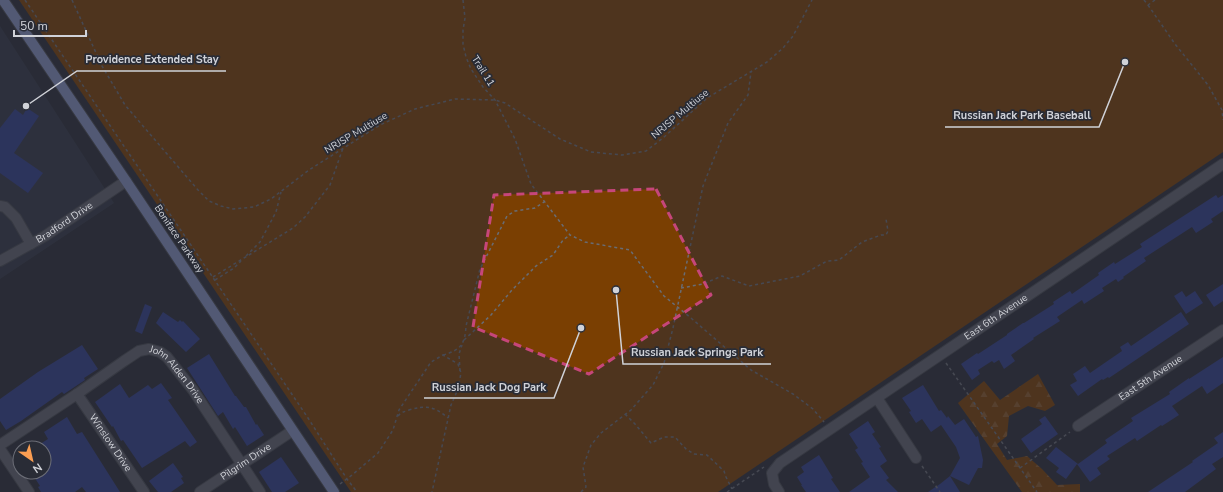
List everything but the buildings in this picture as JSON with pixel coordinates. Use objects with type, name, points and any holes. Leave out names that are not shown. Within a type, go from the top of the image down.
[{"type":"main road","name":"Boniface Parkway","points":[[3,0],[333,491]]},
{"type":"street","name":"East 6th Avenue","points":[[774,470],[780,464],[1223,164]]},
{"type":"street","name":"Bradford Drive","points":[[0,261],[45,236],[126,181]]},
{"type":"street","points":[[0,206],[5,207],[16,218],[31,244]]},
{"type":"street","name":"East 5th Avenue","points":[[1078,426],[1223,330]]},
{"type":"street","name":"John Alden Drive","points":[[0,445],[139,351],[150,349],[160,352],[167,357],[193,390],[260,492]]},
{"type":"street","name":"Winslow Drive","points":[[77,394],[144,492]]},
{"type":"street","points":[[877,398],[916,458]]},
{"type":"street","name":"Pilgrim Drive","points":[[200,492],[292,431]]},
{"type":"street","points":[[0,449],[29,492]]},
{"type":"street","points":[[774,470],[774,484],[779,492]]},
{"type":"path","points":[[25,0],[357,492]]},
{"type":"path","name":"NRJSP Multiuse","points":[[72,0],[102,66],[125,105],[209,201],[233,209],[254,207],[271,199],[308,170],[380,125],[415,109],[455,99],[495,100],[505,103],[560,138],[591,152],[622,155],[646,151],[663,138],[707,98],[767,62],[783,48],[793,36],[812,0]]},
{"type":"path","name":"Trail 11","points":[[463,0],[465,18],[463,44],[466,57],[471,69],[495,100]]},
{"type":"path","points":[[1144,0],[1175,44],[1208,85],[1222,110],[1223,120]]},
{"type":"path","points":[[1148,5],[1155,0]]},
{"type":"path","points":[[581,492],[586,487],[583,467],[591,445],[600,433],[631,410],[653,385],[664,363],[703,186],[728,123],[748,95],[750,72]]},
{"type":"path","points":[[495,100],[515,139],[530,184],[570,235],[585,242],[630,250],[664,296],[677,308],[691,318],[751,370],[793,394],[813,409],[830,430]]},
{"type":"path","points":[[213,277],[293,228],[305,217],[330,186],[343,148]]},
{"type":"path","points":[[215,280],[234,268],[260,242],[276,212],[282,191]]},
{"type":"path","points":[[432,492],[451,405],[458,389],[460,373],[459,354],[465,336],[466,326],[480,269],[507,216],[515,211],[536,208],[544,202]]},
{"type":"path","points":[[681,288],[703,284],[722,276],[749,286],[800,276],[827,261],[839,260],[862,242],[886,235],[888,231],[886,219]]},
{"type":"path","points":[[333,491],[378,453],[393,430],[399,410],[431,362],[443,355],[454,352],[462,345],[463,341],[491,315],[512,290],[536,266],[553,255],[563,240],[570,235]]},
{"type":"path","points":[[443,355],[458,364],[460,373]]},
{"type":"path","points":[[941,355],[1037,492]]},
{"type":"path","points":[[397,418],[400,413],[427,406],[448,418]]},
{"type":"path","points":[[625,414],[651,443],[664,437],[675,437],[686,449],[694,454],[707,455],[724,471],[732,489]]},
{"type":"path","points":[[1020,468],[1078,426]]},
{"type":"path","points":[[916,458],[940,492]]},
{"type":"path","points":[[727,492],[764,467],[774,470]]},
{"type":"highlighted area","points":[[656,189],[711,295],[589,374],[473,327],[494,195]]},
{"type":"shaded area","points":[[0,26],[114,203],[0,279]]},
{"type":"green space","points":[[19,0],[1223,0],[1223,152],[718,492],[351,492]]},
{"type":"green space","points":[[1038,374],[1055,405],[1045,411],[1028,406],[1009,416],[1007,436],[997,444],[1007,460],[1027,456],[1057,485],[1080,484],[1080,492],[1022,492],[958,403],[984,381],[1000,400]]},
{"type":"place","name":"Russian Jack Park Baseball","points":[[1125,62]]},
{"type":"place","name":"Providence Extended Stay","points":[[26,106]]},
{"type":"place","name":"Russian Jack Springs Park","points":[[616,290]]},
{"type":"place","name":"Russian Jack Dog Park","points":[[581,328]]}]
